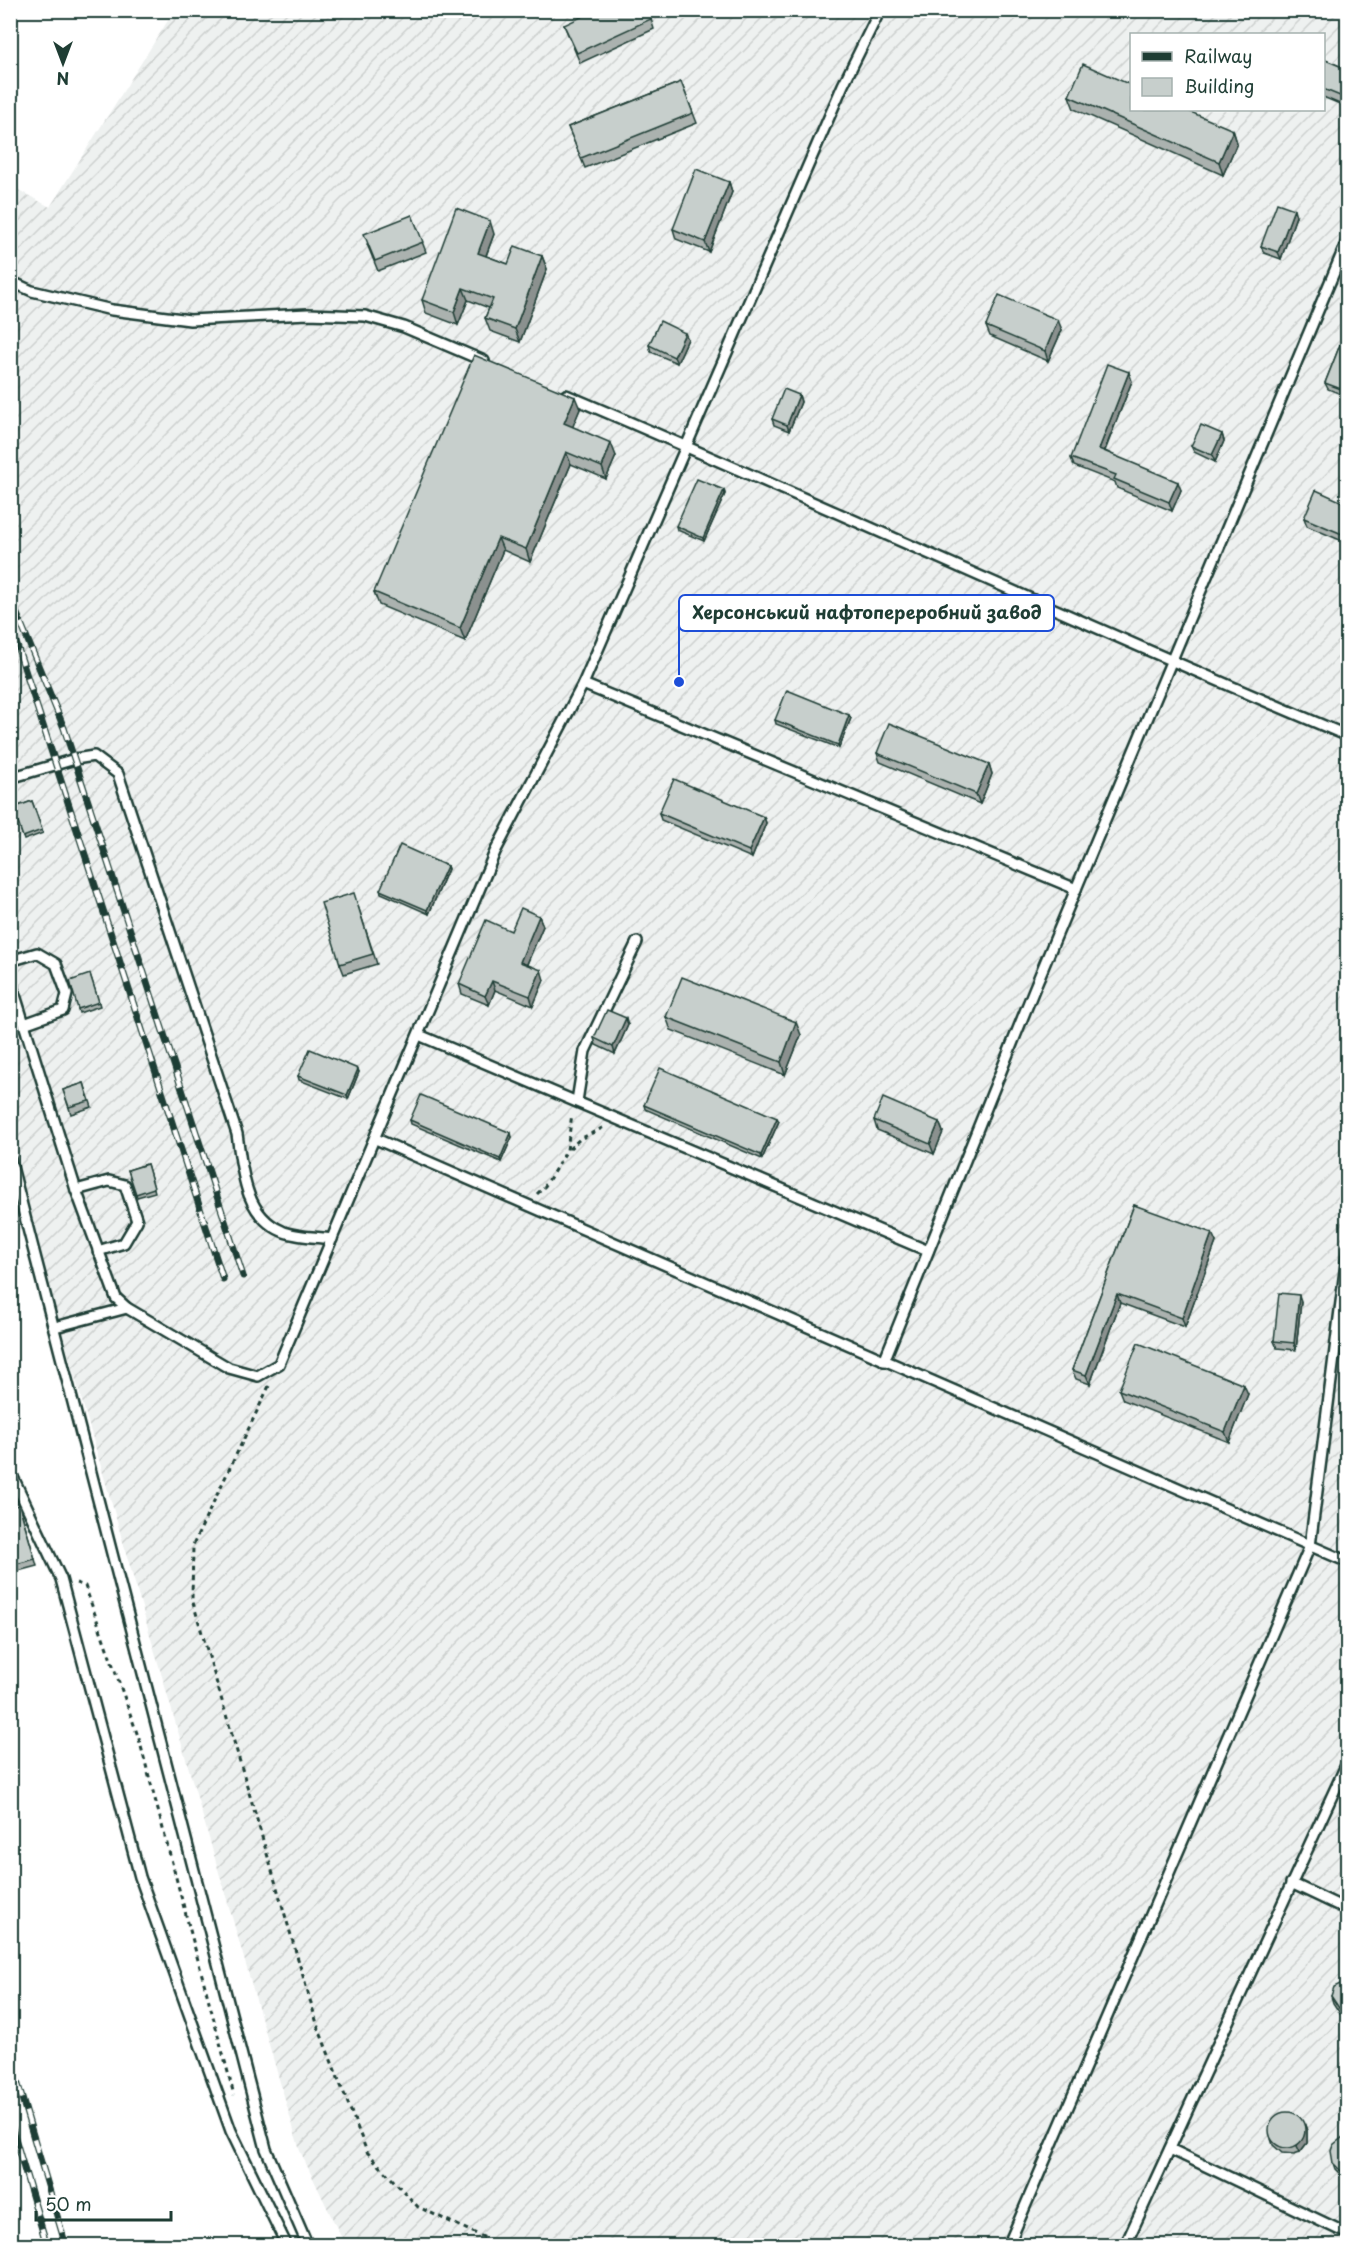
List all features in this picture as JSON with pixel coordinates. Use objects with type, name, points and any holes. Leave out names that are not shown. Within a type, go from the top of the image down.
[{"type":"lane","points":[[10,979],[76,1190],[116,1298],[127,1308],[229,1368],[258,1376],[279,1364],[376,1139],[495,852],[583,684],[839,96],[880,10]]},
{"type":"lane","points":[[884,1361],[1076,889],[1347,239]]},
{"type":"lane","points":[[10,281],[32,291],[112,310],[190,320],[308,314],[365,316],[404,327],[491,364]]},
{"type":"lane","points":[[557,391],[687,446],[1171,662],[1347,736]]},
{"type":"lane","points":[[583,684],[1076,889]]},
{"type":"lane","points":[[10,778],[94,756],[118,774],[237,1134],[246,1188],[253,1204],[266,1219],[282,1231],[332,1239]]},
{"type":"lane","points":[[576,1101],[585,1051],[637,942]]},
{"type":"lane","points":[[10,961],[37,953],[56,964],[67,994],[63,1010],[24,1024]]},
{"type":"lane","points":[[419,1035],[928,1251]]},
{"type":"lane","points":[[376,1139],[1347,1562]]},
{"type":"lane","points":[[10,1159],[266,2149],[308,2246]]},
{"type":"lane","points":[[76,1190],[109,1181],[124,1185],[137,1221],[124,1243],[98,1251]]},
{"type":"lane","points":[[1008,2246],[1310,1546],[1347,1247]]},
{"type":"lane","points":[[55,1327],[127,1308]]},
{"type":"lane","points":[[10,1471],[61,1579],[140,1877],[231,2131],[287,2246]]},
{"type":"lane","points":[[1125,2246],[1347,1761]]},
{"type":"lane","points":[[1291,1883],[1347,1910]]},
{"type":"lane","points":[[1170,2149],[1347,2234]]},
{"type":"path","points":[[567,1150],[571,1117],[576,1101]]},
{"type":"path","points":[[526,1204],[545,1186],[567,1150],[580,1139],[623,1121]]},
{"type":"path","points":[[279,1364],[193,1545],[192,1599],[318,2027],[367,2152],[418,2207],[503,2246]]},
{"type":"path","points":[[61,1579],[85,1586],[139,1738],[235,2097]]},
{"type":"shaded area","points":[[174,11],[1347,11],[1347,2245],[345,2245],[300,2151],[11,1157],[11,186],[50,207]]},
{"type":"building","points":[[596,10],[647,10],[651,19],[577,53],[564,25]]},
{"type":"building","points":[[1325,60],[1347,69],[1345,98],[1325,90]]},
{"type":"building","points":[[1083,64],[1130,85],[1130,111],[1188,111],[1233,130],[1219,162],[1069,96]]},
{"type":"building","points":[[681,82],[693,113],[581,158],[568,127]]},
{"type":"building","points":[[696,169],[729,182],[705,242],[673,229]]},
{"type":"building","points":[[1277,203],[1294,209],[1278,252],[1261,246]]},
{"type":"building","points":[[456,208],[490,221],[478,253],[508,264],[515,246],[542,256],[515,329],[485,318],[493,299],[463,288],[454,312],[422,300]]},
{"type":"building","points":[[412,215],[423,242],[375,261],[364,234]]},
{"type":"building","points":[[999,295],[1058,320],[1045,351],[986,326]]},
{"type":"building","points":[[660,321],[685,333],[674,357],[649,345]]},
{"type":"building","points":[[1347,327],[1347,372],[1341,389],[1325,383]]},
{"type":"building","points":[[474,355],[575,397],[564,423],[611,443],[602,467],[566,452],[526,549],[498,538],[460,628],[374,592]]},
{"type":"building","points":[[1107,364],[1129,372],[1099,449],[1178,482],[1169,502],[1114,479],[1116,475],[1071,458]]},
{"type":"building","points":[[784,389],[799,395],[787,425],[772,419]]},
{"type":"building","points":[[1201,425],[1222,434],[1212,455],[1191,446]]},
{"type":"building","points":[[697,479],[724,490],[703,538],[676,526]]},
{"type":"building","points":[[1316,490],[1347,504],[1347,536],[1304,518]]},
{"type":"building","points":[[787,690],[849,715],[838,745],[775,720]]},
{"type":"building","points":[[889,723],[989,764],[976,794],[877,753]]},
{"type":"building","points":[[674,779],[764,817],[749,851],[659,813]]},
{"type":"building","points":[[32,801],[42,830],[23,837],[13,808]]},
{"type":"building","points":[[400,845],[447,866],[427,910],[380,890]]},
{"type":"building","points":[[354,893],[373,954],[340,964],[321,903]]},
{"type":"building","points":[[521,908],[539,916],[520,962],[541,970],[530,996],[492,981],[485,996],[459,984],[486,920],[511,931]]},
{"type":"building","points":[[90,974],[99,1002],[78,1009],[70,981]]},
{"type":"building","points":[[682,977],[796,1022],[781,1062],[666,1017]]},
{"type":"building","points":[[607,1010],[626,1018],[613,1047],[594,1038]]},
{"type":"building","points":[[310,1049],[358,1069],[347,1095],[298,1076]]},
{"type":"building","points":[[660,1068],[777,1118],[761,1155],[644,1105]]},
{"type":"building","points":[[84,1083],[89,1101],[69,1107],[63,1090]]},
{"type":"building","points":[[421,1095],[511,1133],[500,1159],[410,1120]]},
{"type":"building","points":[[883,1098],[939,1122],[930,1144],[874,1120]]},
{"type":"building","points":[[147,1164],[154,1188],[136,1194],[128,1170]]},
{"type":"building","points":[[1134,1205],[1212,1233],[1182,1318],[1117,1294],[1086,1375],[1072,1370]]},
{"type":"building","points":[[1279,1293],[1299,1295],[1294,1343],[1274,1341]]},
{"type":"building","points":[[1138,1343],[1244,1385],[1225,1432],[1119,1390]]},
{"type":"building","points":[[19,1505],[35,1559],[16,1564],[10,1546],[10,1507]]},
{"type":"building","points":[[1347,1981],[1347,2010],[1339,2008],[1331,1996],[1334,1987]]},
{"type":"building","points":[[1287,2112],[1300,2117],[1305,2130],[1300,2143],[1287,2148],[1274,2143],[1269,2130],[1274,2117]]},
{"type":"building","points":[[1343,2137],[1347,2137],[1347,2172],[1341,2171],[1333,2163],[1331,2151],[1333,2145]]},
{"type":"railway","points":[[10,597],[64,728],[243,1276]]},
{"type":"railway","points":[[10,624],[223,1279]]},
{"type":"railway","points":[[10,2058],[66,2246]]},
{"type":"railway","points":[[10,2121],[47,2246]]},
{"type":"place","name":"Херсонський нафтопереробний завод","points":[[679,682]]}]
